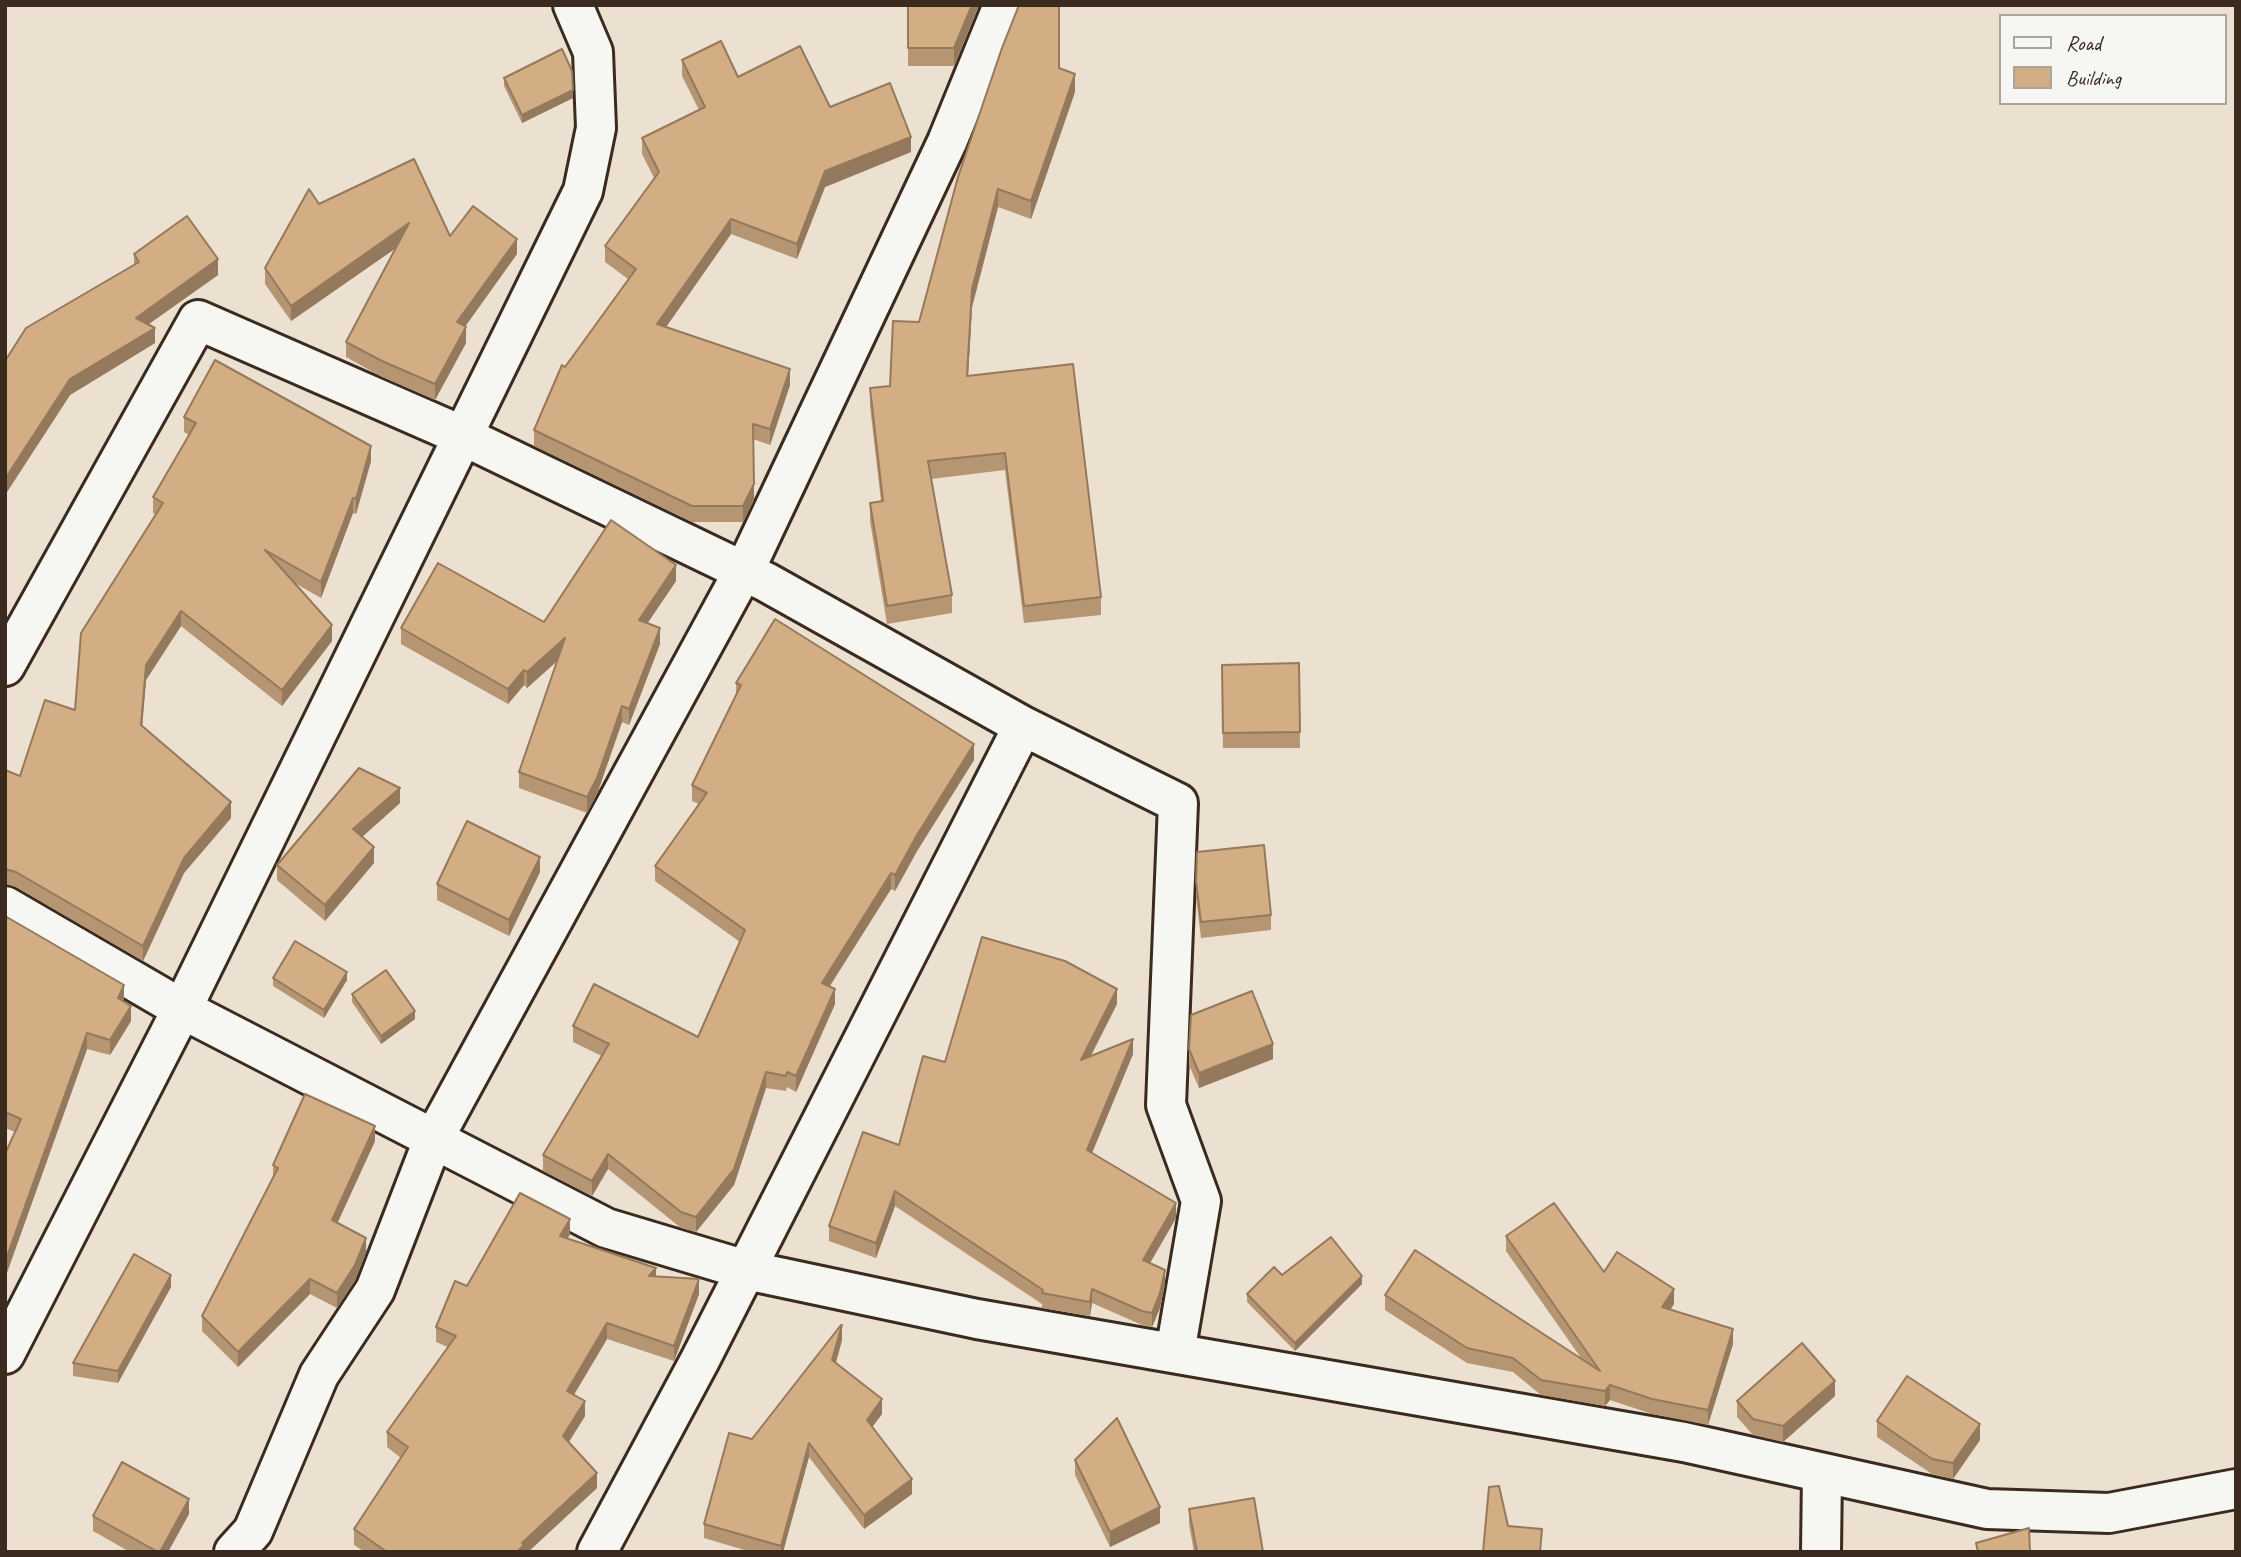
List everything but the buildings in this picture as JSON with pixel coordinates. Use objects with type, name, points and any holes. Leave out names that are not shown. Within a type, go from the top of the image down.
[{"type":"street","points":[[5,1354],[182,1009],[583,191],[596,128],[593,52],[573,5]]},
{"type":"street","points":[[234,1552],[253,1531],[319,1375],[375,1290],[433,1140],[744,571],[947,142],[1003,5]]},
{"type":"street","points":[[5,666],[198,320],[463,436],[744,571],[1023,726],[1178,803],[1166,1105],[1201,1201],[1175,1353]]},
{"type":"street","points":[[597,1552],[746,1270],[1023,726]]},
{"type":"street","points":[[5,906],[182,1009],[606,1228],[746,1270],[977,1319],[1684,1442],[1987,1509],[2109,1513],[2236,1489]]},
{"type":"street","points":[[1821,1552],[1822,1473]]}]
